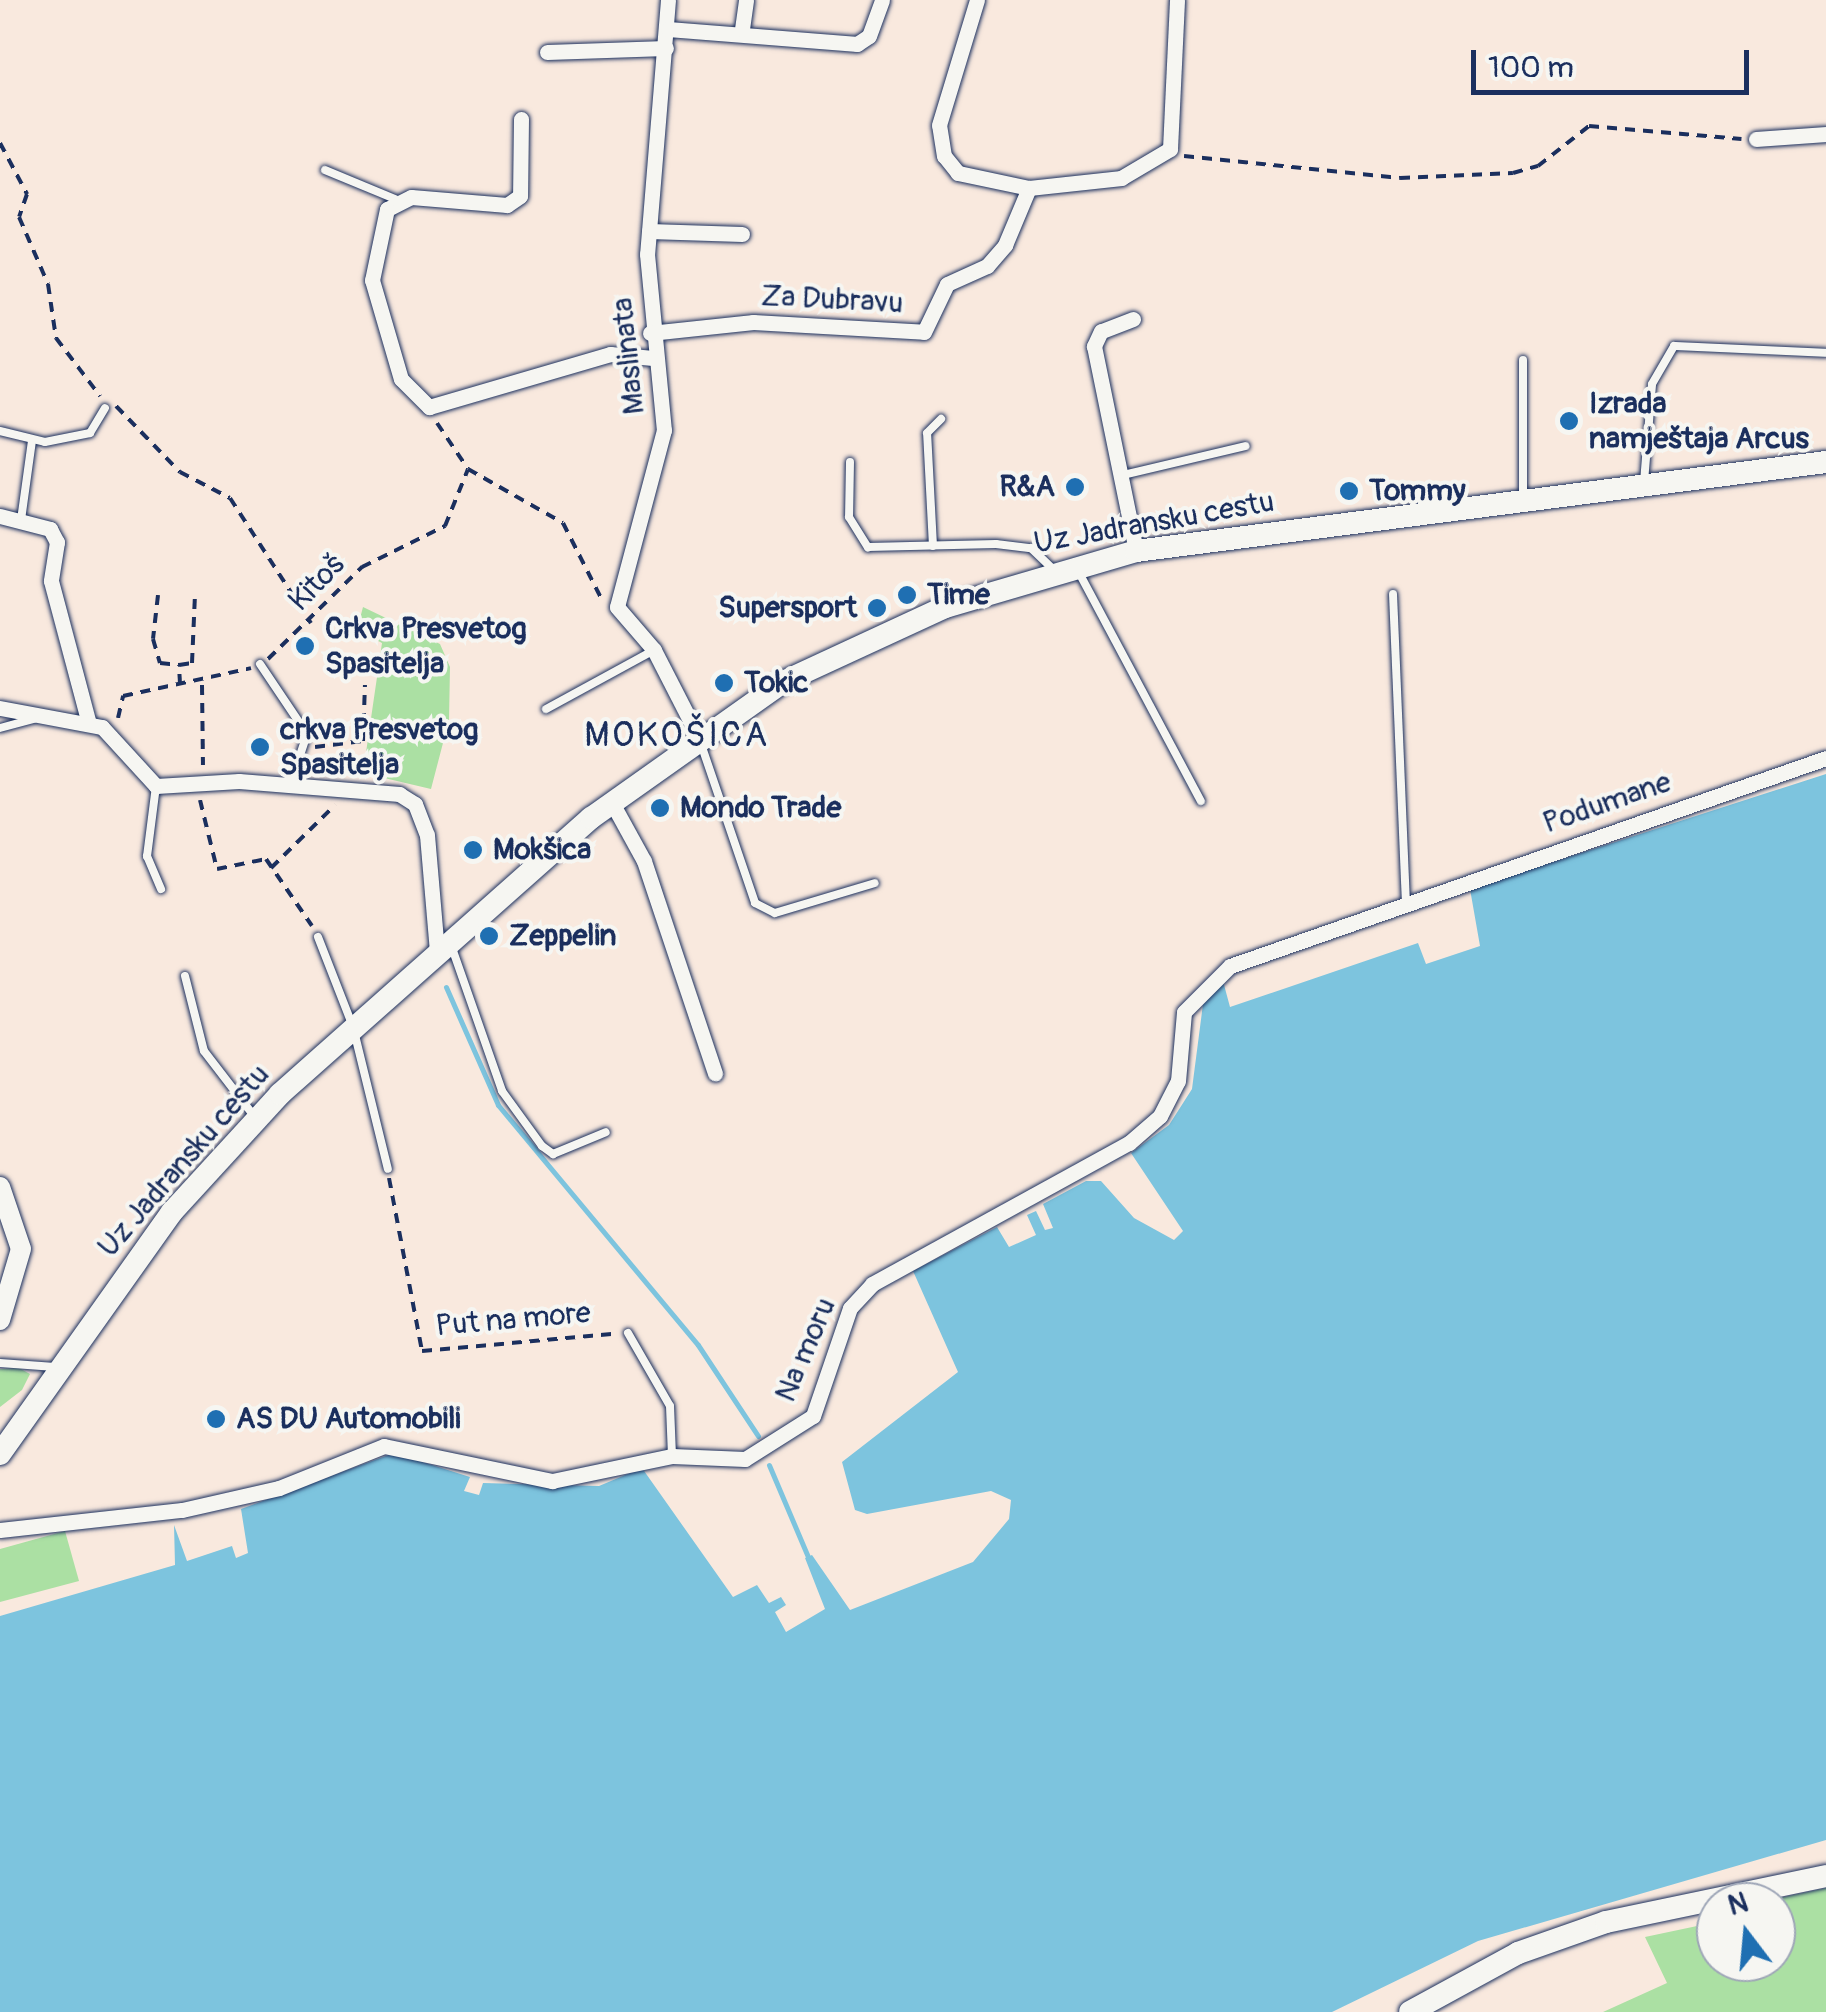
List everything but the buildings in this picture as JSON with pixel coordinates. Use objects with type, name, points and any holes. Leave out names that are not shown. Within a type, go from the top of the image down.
[{"type":"main road","name":"Uz Jadransku cestu","points":[[3,1443],[54,1366],[172,1212],[256,1120],[352,1027],[611,801],[698,736],[840,652],[1064,568],[1136,552],[1644,482],[1826,462]]},
{"type":"main road","points":[[1410,2012],[1518,1953],[1606,1922],[1826,1876]]},
{"type":"street","name":"Maslinata","points":[[617,607],[664,430],[650,332],[649,231],[668,0]]},
{"type":"street","points":[[742,29],[746,0]]},
{"type":"street","points":[[668,29],[742,29],[856,44],[870,36],[882,0]]},
{"type":"street","points":[[976,0],[939,126],[944,156],[958,173],[1029,188],[1121,178],[1160,158],[1176,110],[1177,0]]},
{"type":"street","points":[[547,52],[666,48]]},
{"type":"street","points":[[521,120],[520,196],[507,205],[395,199],[372,280],[384,344],[412,396],[429,406],[610,354],[653,358]]},
{"type":"street","points":[[1756,139],[1826,134]]},
{"type":"street","name":"Za Dubravu","points":[[650,332],[753,322],[924,332],[947,284],[987,266],[1006,246],[1029,188]]},
{"type":"street","points":[[649,231],[742,234]]},
{"type":"street","points":[[1133,319],[1101,330],[1094,346],[1117,476],[1136,552]]},
{"type":"street","points":[[0,516],[50,530],[56,542],[51,582],[95,724],[156,786],[201,784],[399,794],[416,804],[428,834],[444,946]]},
{"type":"street","points":[[617,607],[654,650],[698,736]]},
{"type":"street","points":[[0,708],[95,724]]},
{"type":"street","name":"Podumane","points":[[1406,902],[1826,758]]},
{"type":"street","points":[[611,801],[644,862],[715,1073]]},
{"type":"street","name":"Na moru","points":[[0,1530],[182,1510],[278,1488],[384,1446],[552,1481],[672,1456],[728,1462],[778,1444],[813,1416],[850,1308],[872,1284],[1129,1142],[1160,1116],[1178,1082],[1184,1012],[1203,984],[1406,902]]},
{"type":"street","points":[[0,1187],[20,1250],[0,1320]]},
{"type":"lane","points":[[325,170],[395,199]]},
{"type":"lane","points":[[1644,482],[1652,384],[1674,346],[1826,354]]},
{"type":"lane","points":[[1523,360],[1523,498]]},
{"type":"lane","points":[[0,432],[32,441],[90,432],[105,408]]},
{"type":"lane","points":[[933,546],[926,434],[941,419]]},
{"type":"lane","points":[[21,520],[32,441]]},
{"type":"lane","points":[[1117,476],[1246,446]]},
{"type":"lane","points":[[850,462],[856,540],[1031,548],[1064,568],[1201,801]]},
{"type":"lane","points":[[1393,594],[1406,902]]},
{"type":"lane","points":[[546,709],[654,650]]},
{"type":"lane","points":[[260,664],[304,720],[306,748],[288,790]]},
{"type":"lane","points":[[0,728],[48,715]]},
{"type":"lane","points":[[698,736],[754,903],[775,913],[875,883]]},
{"type":"lane","points":[[156,786],[147,856],[162,889]]},
{"type":"lane","points":[[318,937],[352,1027],[388,1169]]},
{"type":"lane","points":[[444,946],[502,1091],[542,1146],[552,1154],[606,1132]]},
{"type":"lane","points":[[185,976],[204,1051],[256,1120]]},
{"type":"lane","name":"Put na more","points":[[628,1333],[670,1406],[672,1456]]},
{"type":"lane","points":[[0,1363],[54,1366]]},
{"type":"path","points":[[1160,158],[1400,178],[1513,173],[1538,166],[1589,126],[1756,139]]},
{"type":"path","points":[[0,143],[27,194],[18,217],[48,284],[56,338],[96,394],[132,416],[180,472],[230,498],[311,623]]},
{"type":"path","points":[[429,406],[468,468],[563,522],[591,586],[617,607]]},
{"type":"path","name":"Kitoš","points":[[202,685],[260,664],[311,623],[362,567],[445,526],[468,468]]},
{"type":"path","points":[[158,596],[153,639],[160,664],[179,665],[192,664],[195,595]]},
{"type":"path","points":[[179,665],[180,684]]},
{"type":"path","points":[[95,724],[125,717],[123,696],[180,684],[202,685],[201,784],[209,860],[217,869],[266,860],[318,937]]},
{"type":"path","points":[[306,748],[363,741],[366,685]]},
{"type":"path","points":[[271,868],[348,792]]},
{"type":"path","name":"Put na more","points":[[388,1169],[422,1350],[628,1333]]},
{"type":"green space","points":[[363,607],[440,644],[450,667],[449,720],[431,789],[363,773],[382,643],[357,630]]},
{"type":"green space","points":[[19,1368],[30,1374],[22,1390],[0,1407],[0,1369]]},
{"type":"green space","points":[[65,1531],[79,1581],[0,1602],[0,1549]]},
{"type":"green space","points":[[1826,1888],[1826,2012],[1603,2012],[1667,1983],[1645,1937],[1696,1926],[1696,1982],[1796,1982],[1796,1894]]},
{"type":"water","points":[[1826,774],[1826,1840],[1478,1941],[1332,2012],[0,2012],[0,1616],[175,1565],[174,1525],[187,1561],[232,1546],[236,1558],[248,1553],[241,1509],[394,1453],[470,1477],[464,1491],[479,1495],[483,1483],[599,1486],[642,1468],[733,1597],[757,1585],[769,1603],[781,1597],[786,1605],[775,1612],[786,1632],[825,1609],[805,1558],[812,1555],[850,1610],[973,1562],[1009,1519],[1011,1500],[991,1491],[867,1514],[855,1510],[842,1462],[958,1372],[913,1271],[997,1227],[1009,1247],[1036,1235],[1027,1215],[1036,1211],[1045,1230],[1053,1228],[1043,1204],[1086,1181],[1101,1181],[1134,1218],[1174,1240],[1183,1231],[1131,1153],[1169,1125],[1192,1089],[1203,1004],[1223,981],[1230,1007],[1418,943],[1426,964],[1480,946],[1470,889]]},
{"type":"waterway","points":[[446,987],[498,1105],[698,1345],[758,1436]]},
{"type":"waterway","points":[[769,1465],[808,1557]]},
{"type":"place","name":"Izrada namještaja Arcus","points":[[1569,421]]},
{"type":"place","name":"R&A","points":[[1075,487]]},
{"type":"place","name":"Tommy","points":[[1349,491]]},
{"type":"place","name":"Time","points":[[907,595]]},
{"type":"place","name":"Supersport","points":[[877,608]]},
{"type":"place","name":"Crkva Presvetog Spasitelja","points":[[305,646]]},
{"type":"place","name":"Tokic","points":[[724,683]]},
{"type":"place","name":"crkva Presvetog Spasitelja","points":[[260,747]]},
{"type":"place","name":"Mondo Trade","points":[[660,808]]},
{"type":"place","name":"Mokšica","points":[[473,850]]},
{"type":"place","name":"Zeppelin","points":[[489,936]]},
{"type":"place","name":"AS DU Automobili","points":[[216,1419]]},
{"type":"district","name":"MOKOŠICA","points":[[677,735]]}]
